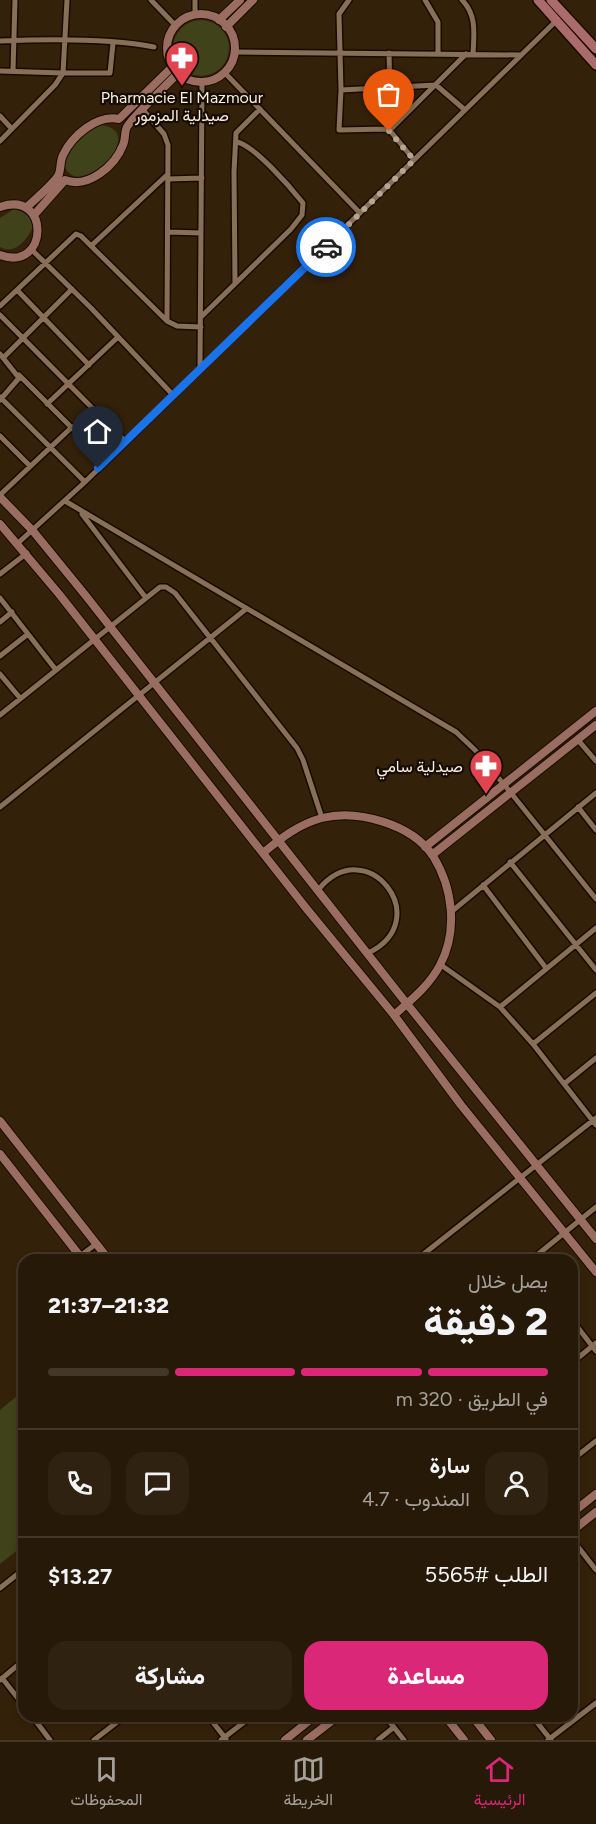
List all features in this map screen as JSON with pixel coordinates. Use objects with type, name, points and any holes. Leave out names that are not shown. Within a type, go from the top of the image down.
[{"type":"main road","points":[[538,0],[596,65]]},
{"type":"main road","points":[[551,0],[596,49]]},
{"type":"street","points":[[13,71],[12,41],[15,0]]},
{"type":"street","points":[[0,141],[55,85],[63,73],[67,0]]},
{"type":"street","points":[[151,0],[175,26]]},
{"type":"street","points":[[195,0],[195,14]]},
{"type":"street","points":[[219,20],[240,0]]},
{"type":"street","points":[[226,27],[253,0]]},
{"type":"street","points":[[348,0],[339,14],[341,90],[339,130],[388,130],[469,54],[474,30],[472,12],[462,0]]},
{"type":"street","points":[[425,0],[438,22],[438,53]]},
{"type":"street","points":[[195,14],[212,16],[219,20],[231,34],[234,52],[224,72],[212,80],[202,82],[192,81],[175,70],[168,55],[169,39],[175,26],[184,17],[195,14]]},
{"type":"street","points":[[18,543],[85,482],[556,21]]},
{"type":"street","points":[[0,41],[65,41],[154,47]]},
{"type":"street","points":[[0,71],[109,73],[112,68],[113,43]]},
{"type":"street","points":[[234,52],[340,55],[389,53],[520,55]]},
{"type":"street","points":[[389,53],[390,89],[385,120],[388,130],[414,160]]},
{"type":"street","points":[[62,177],[72,183],[86,182],[105,168],[123,146],[126,127],[143,110],[175,70]]},
{"type":"street","points":[[34,216],[62,177],[64,153],[83,131],[102,119],[119,119],[175,70]]},
{"type":"street","points":[[224,72],[360,213]]},
{"type":"street","points":[[200,369],[202,82]]},
{"type":"street","points":[[341,90],[436,85],[465,110]]},
{"type":"street","points":[[235,283],[234,172],[237,130],[260,109]]},
{"type":"street","points":[[143,110],[166,139],[167,321]]},
{"type":"street","points":[[0,116],[12,129]]},
{"type":"street","points":[[119,119],[126,127]]},
{"type":"street","points":[[201,317],[291,229],[302,215],[304,207],[300,200],[255,154],[245,145],[237,142]]},
{"type":"street","points":[[91,246],[168,176],[202,178]]},
{"type":"street","points":[[26,208],[62,177]]},
{"type":"street","points":[[0,207],[10,204],[26,208],[34,216],[39,233],[31,249],[18,257],[0,255]]},
{"type":"street","points":[[168,232],[201,233]]},
{"type":"street","points":[[0,306],[76,234],[167,321],[177,326],[201,327]]},
{"type":"street","points":[[31,249],[173,395]]},
{"type":"street","points":[[72,289],[2,356],[83,439]]},
{"type":"street","points":[[17,290],[89,365]]},
{"type":"street","points":[[0,315],[126,442]]},
{"type":"street","points":[[47,404],[118,337]]},
{"type":"street","points":[[19,375],[18,381],[0,398],[85,482]]},
{"type":"street","points":[[72,427],[0,496],[33,531],[155,682],[407,1004],[596,1239]]},
{"type":"street","points":[[0,436],[30,466]]},
{"type":"street","points":[[65,501],[456,732],[504,784],[596,899]]},
{"type":"street","points":[[79,510],[146,598]]},
{"type":"street","points":[[0,525],[27,553],[138,696],[394,1015],[461,1105],[596,1272]]},
{"type":"street","points":[[0,574],[27,553]]},
{"type":"street","points":[[0,715],[160,587],[170,588],[301,754],[322,818]]},
{"type":"street","points":[[0,598],[57,670]]},
{"type":"street","points":[[0,807],[246,609]]},
{"type":"street","points":[[0,621],[12,612]]},
{"type":"street","points":[[0,656],[28,634]]},
{"type":"street","points":[[0,674],[20,699]]},
{"type":"street","points":[[425,847],[596,711]]},
{"type":"street","points":[[432,855],[596,726]]},
{"type":"street","points":[[578,740],[596,761]]},
{"type":"street","points":[[451,912],[543,834],[596,793]]},
{"type":"street","points":[[578,807],[596,830]]},
{"type":"street","points":[[263,853],[307,823],[322,818],[349,815],[375,819],[392,825],[425,847],[432,855],[446,885],[451,912],[449,939],[441,965],[426,986],[394,1015]]},
{"type":"street","points":[[510,862],[596,970]]},
{"type":"street","points":[[319,889],[333,876],[353,870],[373,874],[388,886],[397,905],[395,925],[385,942],[368,953]]},
{"type":"street","points":[[483,885],[546,968]]},
{"type":"street","points":[[500,1007],[596,928]]},
{"type":"street","points":[[424,1254],[536,1164],[595,1121],[500,1007],[441,965]]},
{"type":"street","points":[[533,1044],[596,993]]},
{"type":"street","points":[[564,1084],[596,1058]]},
{"type":"street","points":[[0,1122],[104,1254]]},
{"type":"street","points":[[0,1154],[78,1254]]},
{"type":"street","points":[[538,1254],[596,1207]]},
{"type":"street","points":[[85,1254],[96,1244]]},
{"type":"street","points":[[578,1327],[595,1347],[578,1358]]},
{"type":"street","points":[[578,1455],[596,1441]]},
{"type":"street","points":[[578,1508],[596,1494]]},
{"type":"street","points":[[578,1526],[596,1512]]},
{"type":"street","points":[[578,1547],[596,1570]]},
{"type":"street","points":[[0,1588],[18,1574]]},
{"type":"street","points":[[18,1665],[1,1679],[18,1699]]},
{"type":"street","points":[[578,1717],[596,1703]]},
{"type":"street","points":[[36,1722],[50,1740]]},
{"type":"street","points":[[94,1740],[117,1722]]},
{"type":"street","points":[[212,1722],[224,1739],[245,1722]]},
{"type":"street","points":[[285,1740],[308,1722]]},
{"type":"street","points":[[308,1740],[330,1722]]},
{"type":"street","points":[[390,1722],[404,1740]]},
{"type":"street","points":[[450,1722],[464,1740]]},
{"type":"street","points":[[476,1722],[490,1740]]},
{"type":"street","points":[[536,1722],[549,1739],[571,1722]]},
{"type":"street","points":[[378,1740],[394,1727]]},
{"type":"green space","points":[[195,20],[207,20],[221,28],[229,42],[227,59],[221,68],[207,76],[195,76],[178,64],[173,54],[173,42],[185,25]]},
{"type":"green space","points":[[101,125],[114,130],[118,139],[116,150],[108,162],[97,171],[85,176],[73,176],[65,167],[68,154],[83,136]]},
{"type":"green space","points":[[14,209],[26,214],[34,225],[21,244],[6,249],[0,247],[0,218]]},
{"type":"green space","points":[[18,1395],[18,1550],[0,1564],[0,1410]]},
{"type":"way so far","points":[[326,247],[414,160],[389,131]]},
{"type":"place","name":"Pharmacie El Mazmour صيدلية المزمور","points":[[182,87]]},
{"type":"place","name":"صيدلية سامي","points":[[486,795]]},
{"type":"route","points":[[98,468],[326,247]]}]
